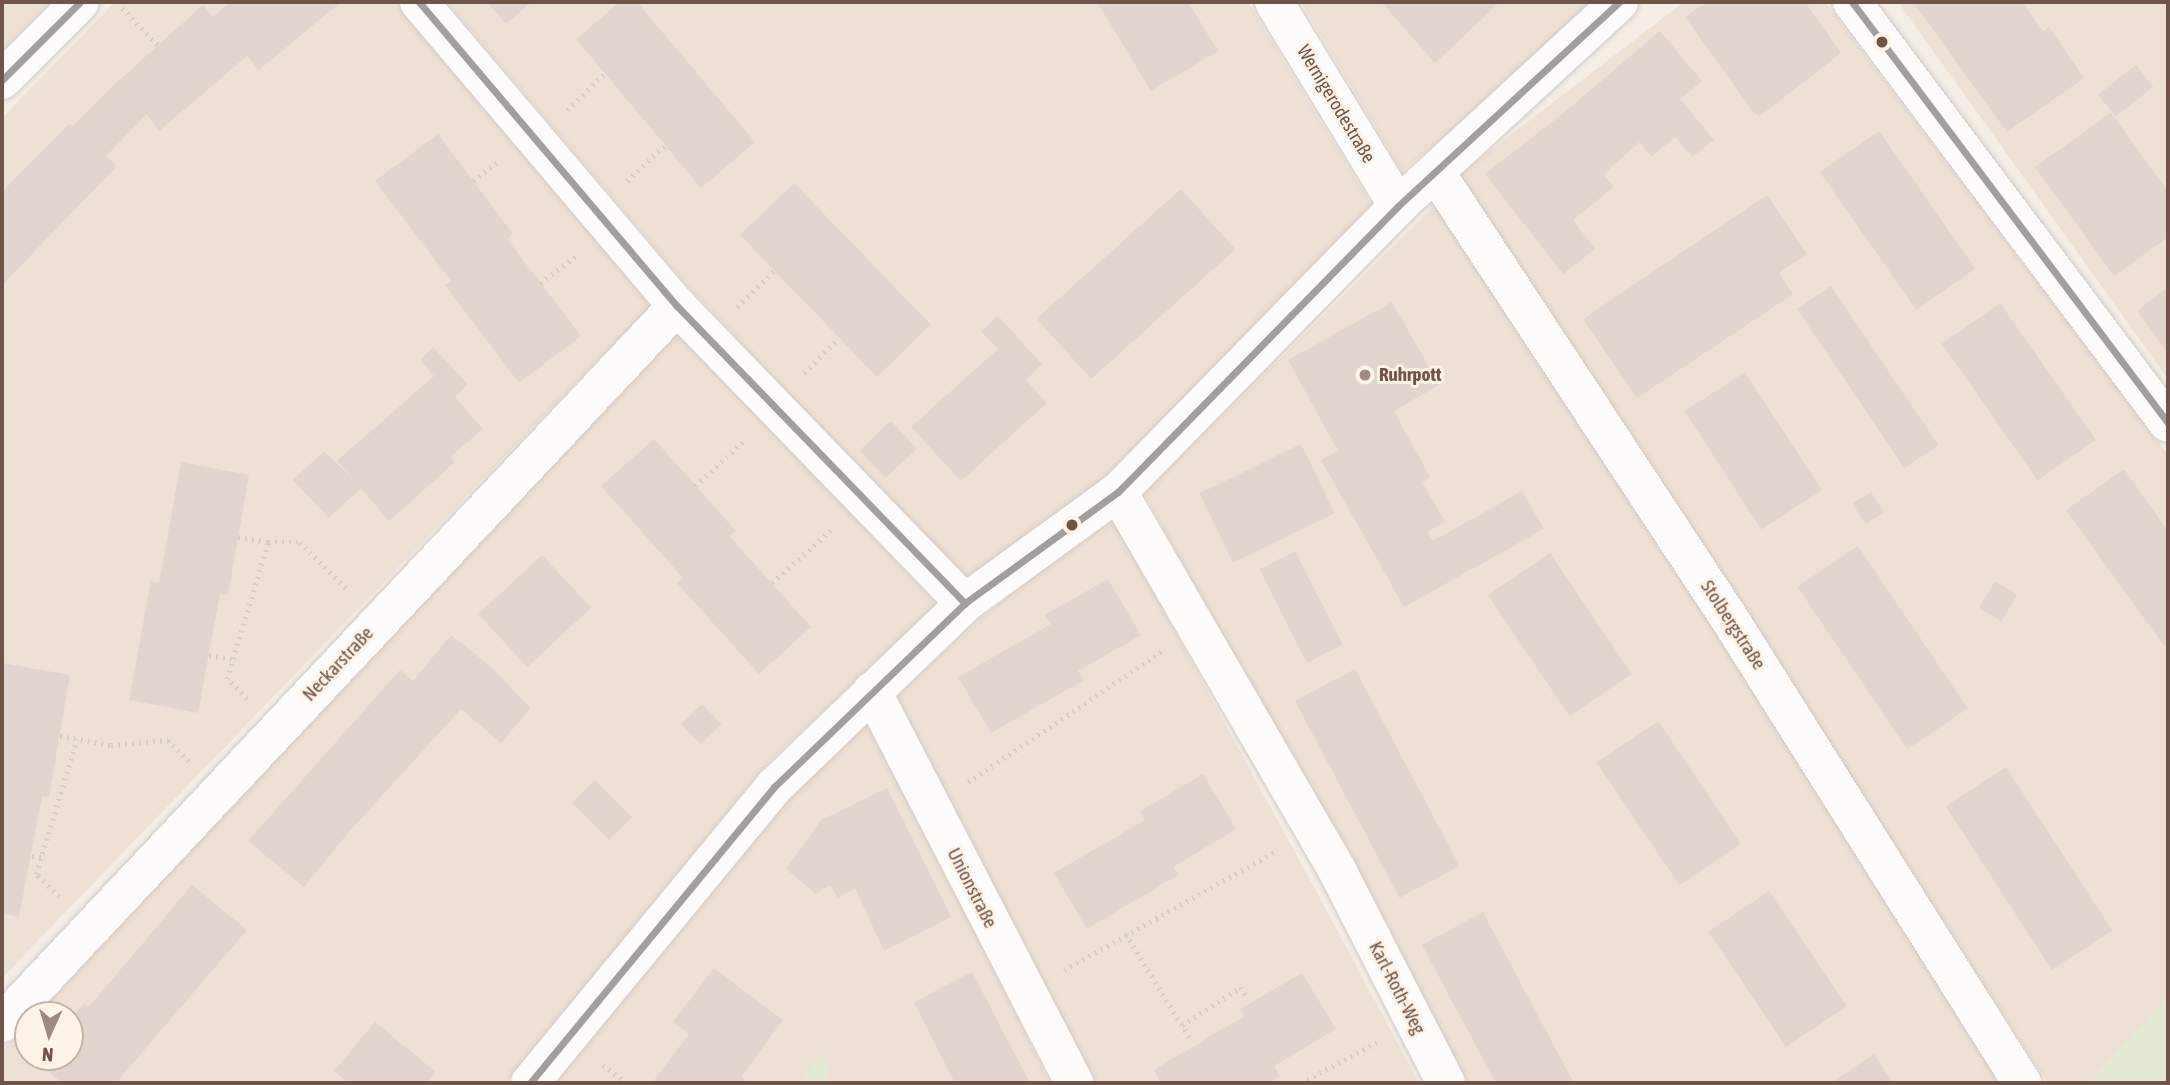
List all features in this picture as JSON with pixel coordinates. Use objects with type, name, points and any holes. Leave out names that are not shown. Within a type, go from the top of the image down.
[{"type":"street","points":[[2,80],[80,2]]},
{"type":"street","points":[[419,2],[677,306],[965,604]]},
{"type":"street","name":"Wernigerodestraße","points":[[1274,2],[1398,206]]},
{"type":"street","points":[[530,1083],[775,786],[965,604],[1118,492],[1398,206],[1619,2]]},
{"type":"street","points":[[1852,2],[2168,424]]},
{"type":"street","name":"Stolbergstraße","points":[[1436,173],[1722,607],[2022,1083]]},
{"type":"street","name":"Neckarstraße","points":[[2,1023],[677,306]]},
{"type":"street","name":"Karl-Roth-Weg","points":[[1118,492],[1313,830],[1446,1083]]},
{"type":"street","name":"Unionstraße","points":[[872,691],[1074,1083]]},
{"type":"path","points":[[116,2],[158,45]]},
{"type":"path","points":[[695,486],[778,411]]},
{"type":"path","points":[[772,583],[865,501]]},
{"type":"path","points":[[238,537],[268,542],[300,542],[379,620]]},
{"type":"path","points":[[243,696],[227,679],[268,542]]},
{"type":"path","points":[[931,807],[1197,629]]},
{"type":"path","points":[[209,654],[233,659]]},
{"type":"path","points":[[60,736],[111,745],[168,740],[185,757]]},
{"type":"path","points":[[54,892],[36,874],[77,739]]},
{"type":"path","points":[[1026,991],[1313,830]]},
{"type":"path","points":[[32,856],[42,857]]},
{"type":"path","points":[[1126,934],[1191,1040]]},
{"type":"path","points":[[1182,1026],[1241,987],[1248,999]]},
{"type":"path","points":[[1301,1083],[1415,1022]]},
{"type":"shaded area","points":[[2,2],[51,2],[2,50]]},
{"type":"shaded area","points":[[115,2],[397,2],[654,302],[2,978],[2,118]]},
{"type":"shaded area","points":[[447,2],[1248,2],[1374,209],[1107,477],[967,583],[690,289]]},
{"type":"shaded area","points":[[1301,2],[1613,2],[1402,171]]},
{"type":"shaded area","points":[[1684,2],[1825,2],[2168,455],[2168,997],[2089,1083],[2048,1083],[1457,176]]},
{"type":"shaded area","points":[[1898,2],[2168,2],[2168,379]]},
{"type":"shaded area","points":[[1438,202],[2007,1083],[1466,1083],[1144,493]]},
{"type":"shaded area","points":[[680,330],[938,606],[769,761],[506,1083],[2,1083],[2,1052],[14,1039],[14,1071],[84,1071],[84,1001],[50,1001],[440,581]]},
{"type":"shaded area","points":[[1110,512],[1419,1083],[1091,1083],[889,703],[980,619]]},
{"type":"shaded area","points":[[868,715],[1050,1083],[552,1083],[786,800]]},
{"type":"green space","points":[[2168,997],[2168,1083],[2089,1083]]},
{"type":"green space","points":[[823,1052],[829,1083],[797,1083]]},
{"type":"building","points":[[230,2],[341,2],[259,70],[247,56],[159,131],[147,114],[106,156],[117,166],[2,285],[2,192],[70,123],[73,126],[116,83],[203,5],[213,17]]},
{"type":"building","points":[[487,2],[532,2],[506,24]]},
{"type":"building","points":[[620,2],[637,2],[755,142],[701,188],[576,39]]},
{"type":"building","points":[[1097,2],[1188,2],[1218,51],[1151,91]]},
{"type":"building","points":[[1500,2],[1435,63],[1383,4]]},
{"type":"building","points":[[1707,2],[1805,2],[1841,53],[1760,116],[1753,112],[1685,17]]},
{"type":"building","points":[[1913,2],[2022,2],[2043,31],[2049,27],[2084,78],[2007,132]]},
{"type":"building","points":[[1660,31],[1702,81],[1680,99],[1714,140],[1692,157],[1675,137],[1651,157],[1640,142],[1612,166],[1604,175],[1614,187],[1573,220],[1595,249],[1563,274],[1485,174],[1566,111]]},
{"type":"building","points":[[2136,65],[2153,87],[2115,117],[2098,95]]},
{"type":"building","points":[[2111,113],[2168,191],[2168,237],[2114,276],[2035,167]]},
{"type":"building","points":[[1879,131],[1975,269],[1916,310],[1820,172]]},
{"type":"building","points":[[438,134],[513,234],[507,239],[581,336],[519,383],[445,285],[451,281],[375,181]]},
{"type":"building","points":[[794,183],[931,325],[877,377],[740,235]]},
{"type":"building","points":[[1181,189],[1235,249],[1091,379],[1037,319]]},
{"type":"building","points":[[1767,195],[1807,254],[1779,273],[1793,294],[1637,398],[1583,319]]},
{"type":"building","points":[[1831,286],[1938,445],[1904,468],[1797,309]]},
{"type":"building","points":[[2168,287],[2168,353],[2137,311]]},
{"type":"building","points":[[1392,302],[1439,385],[1394,411],[1430,477],[1422,482],[1445,522],[1427,532],[1433,541],[1522,491],[1544,529],[1404,607],[1321,460],[1338,451],[1288,360]]},
{"type":"building","points":[[2000,303],[2096,440],[2038,481],[1942,344]]},
{"type":"building","points":[[998,316],[1042,364],[1026,380],[1047,403],[961,481],[911,427],[998,349],[981,331]]},
{"type":"building","points":[[433,347],[468,384],[455,397],[483,429],[450,457],[455,462],[389,521],[361,488],[329,518],[293,480],[324,451],[355,481],[337,461],[434,376],[420,360]]},
{"type":"building","points":[[1745,372],[1822,490],[1761,529],[1685,411]]},
{"type":"building","points":[[891,421],[917,449],[885,478],[860,450]]},
{"type":"building","points":[[654,439],[736,531],[729,536],[811,627],[759,674],[677,583],[683,578],[601,486]]},
{"type":"building","points":[[1301,444],[1335,513],[1233,563],[1199,494]]},
{"type":"building","points":[[181,462],[249,475],[228,595],[220,594],[198,713],[129,700],[151,581],[159,583]]},
{"type":"building","points":[[2124,469],[2168,531],[2168,643],[2164,646],[2066,510]]},
{"type":"building","points":[[1871,492],[1884,512],[1866,524],[1853,504]]},
{"type":"building","points":[[1858,546],[1968,708],[1907,749],[1797,587]]},
{"type":"building","points":[[1295,551],[1343,645],[1307,663],[1259,569]]},
{"type":"building","points":[[1550,553],[1632,674],[1569,716],[1488,595]]},
{"type":"building","points":[[542,555],[591,608],[527,667],[478,614]]},
{"type":"building","points":[[1108,579],[1141,635],[1078,671],[1084,680],[991,733],[958,677],[1051,624],[1045,615]]},
{"type":"building","points":[[1995,581],[2017,594],[2001,621],[1979,608]]},
{"type":"building","points":[[451,635],[489,665],[531,708],[501,743],[461,709],[348,833],[304,887],[248,841],[400,670],[413,681]]},
{"type":"building","points":[[2,663],[70,675],[49,797],[42,796],[19,917],[2,913]]},
{"type":"building","points":[[1355,669],[1460,866],[1400,898],[1295,701]]},
{"type":"building","points":[[702,704],[721,724],[701,744],[681,724]]},
{"type":"building","points":[[1658,721],[1741,844],[1679,885],[1597,762]]},
{"type":"building","points":[[2006,767],[2112,931],[2052,970],[1946,806]]},
{"type":"building","points":[[1203,774],[1236,829],[1173,867],[1178,875],[1087,929],[1054,873],[1145,820],[1140,811]]},
{"type":"building","points":[[595,780],[632,817],[609,839],[572,803]]},
{"type":"building","points":[[887,788],[951,917],[884,951],[855,888],[838,898],[830,885],[816,894],[786,869],[821,820]]},
{"type":"building","points":[[192,885],[247,930],[116,1083],[62,1083],[48,1071],[84,1071],[84,1003],[89,1007]]},
{"type":"building","points":[[1769,891],[1847,1006],[1786,1047],[1708,932]]},
{"type":"building","points":[[1483,912],[1574,1083],[1496,1083],[1422,945]]},
{"type":"building","points":[[714,968],[783,1020],[741,1077],[749,1083],[652,1083],[689,1034],[673,1022]]},
{"type":"building","points":[[972,972],[1030,1083],[955,1083],[914,1002]]},
{"type":"building","points":[[1302,973],[1336,1029],[1274,1066],[1280,1077],[1269,1083],[1161,1083],[1154,1070],[1244,1016],[1240,1009]]},
{"type":"building","points":[[375,1022],[436,1072],[427,1083],[345,1083],[334,1071]]},
{"type":"building","points":[[1874,1054],[1893,1083],[1831,1083]]},
{"type":"transit line","points":[[2,80],[80,2]]},
{"type":"transit line","points":[[419,2],[677,306],[965,603]]},
{"type":"transit line","points":[[530,1083],[775,786],[965,603],[1118,492],[1398,206],[1619,2]]},
{"type":"transit line","points":[[1852,2],[2168,423]]},
{"type":"place","name":"Ruhrpott","points":[[1365,375]]}]
